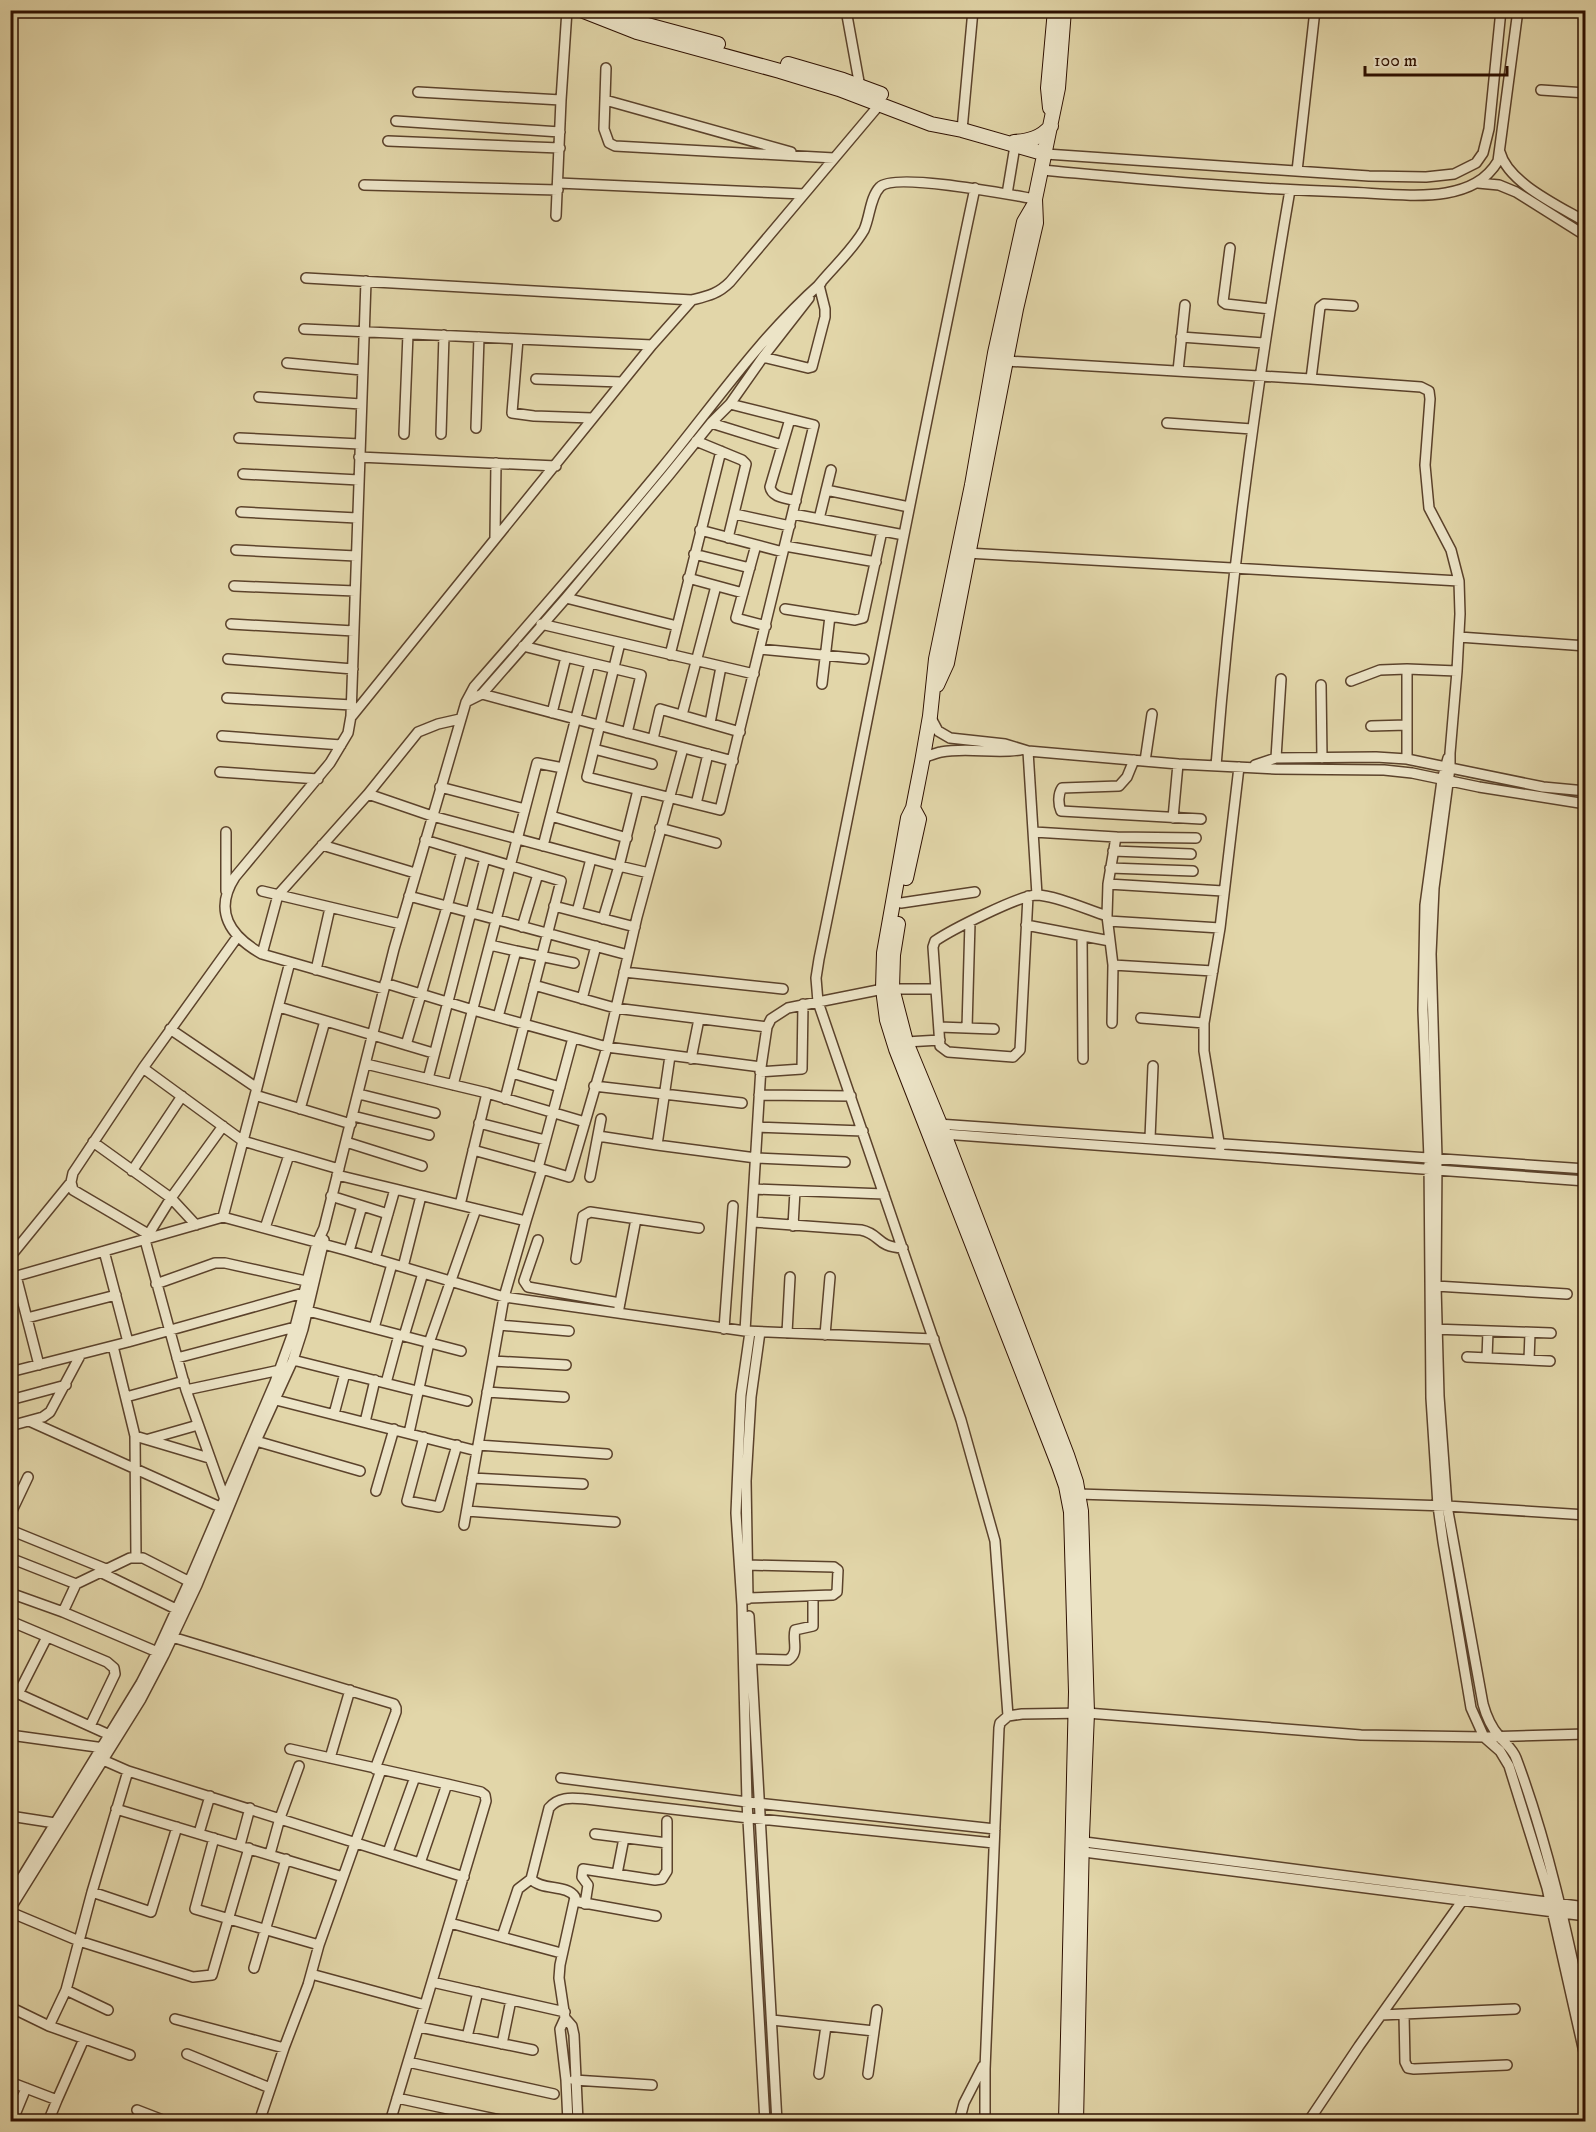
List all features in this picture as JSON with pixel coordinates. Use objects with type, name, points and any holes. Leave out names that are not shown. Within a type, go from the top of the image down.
[{"type":"main road","points":[[581,10],[637,32],[780,70],[931,124],[962,130],[1046,154]]},
{"type":"main road","points":[[606,10],[860,87],[935,116],[962,130]]},
{"type":"main road","points":[[1010,144],[1029,141],[1045,134],[1052,124],[1048,88],[1055,10]]},
{"type":"main road","points":[[932,695],[947,663],[967,553],[983,487],[1006,361],[1036,223],[1035,202],[1058,88],[1064,10]]},
{"type":"main road","points":[[1035,202],[1024,222],[995,353],[972,485],[936,659],[923,758],[913,808],[908,818],[884,953],[888,989],[906,1042],[1067,1455],[1081,1511],[1081,1713],[1066,2121]]},
{"type":"main road","points":[[913,808],[919,819],[901,903],[888,989],[887,1020],[896,1049],[1066,1486],[1071,1512],[1081,1713]]},
{"type":"main road","points":[[1076,2121],[1077,1846]]},
{"type":"street","points":[[556,216],[567,10]]},
{"type":"street","points":[[846,10],[860,87]]},
{"type":"street","points":[[962,130],[973,10]]},
{"type":"street","points":[[1297,171],[1315,10]]},
{"type":"street","points":[[1046,154],[1297,171],[1426,177],[1454,174],[1476,163],[1483,153],[1489,129],[1501,10]]},
{"type":"street","points":[[1041,170],[1290,190],[1434,194],[1463,189],[1478,183],[1492,171],[1498,161],[1518,10]]},
{"type":"street","points":[[606,68],[605,136],[609,143],[615,146],[834,158]]},
{"type":"street","points":[[1541,90],[1586,93]]},
{"type":"street","points":[[418,92],[561,100]]},
{"type":"street","points":[[605,100],[809,157]]},
{"type":"street","points":[[306,278],[692,300],[720,292],[880,104]]},
{"type":"street","points":[[396,121],[560,132]]},
{"type":"street","points":[[388,141],[560,148]]},
{"type":"street","points":[[1007,194],[1010,144]]},
{"type":"street","points":[[1499,150],[1502,162],[1521,182],[1586,222]]},
{"type":"street","points":[[466,702],[482,694],[566,598],[711,423],[730,404],[763,357],[858,239],[881,185],[891,182],[912,182],[1007,194],[1035,202]]},
{"type":"street","points":[[1478,183],[1499,185],[1516,192],[1586,236]]},
{"type":"street","points":[[364,185],[558,186],[804,194]]},
{"type":"street","points":[[975,189],[909,507],[816,978],[821,1002],[851,1096],[961,1420],[995,1541],[1008,1716]]},
{"type":"street","points":[[1216,766],[1234,569],[1259,376],[1290,190]]},
{"type":"street","points":[[1230,248],[1223,302],[1270,309]]},
{"type":"street","points":[[226,891],[235,877],[318,779],[348,733],[352,705],[366,281]]},
{"type":"street","points":[[763,357],[807,368],[812,367],[825,317],[820,284]]},
{"type":"street","points":[[10,1897],[14,1883],[106,1748],[141,1683],[171,1638],[193,1583],[293,1360],[331,1196],[401,924],[466,702],[474,687],[661,469],[755,351],[792,308],[820,284]]},
{"type":"street","points":[[351,716],[556,466],[621,382],[692,300]]},
{"type":"street","points":[[1311,379],[1320,307],[1324,304],[1353,306]]},
{"type":"street","points":[[1178,370],[1185,305]]},
{"type":"street","points":[[304,329],[652,345]]},
{"type":"street","points":[[404,434],[408,334]]},
{"type":"street","points":[[441,434],[444,335]]},
{"type":"street","points":[[476,428],[480,337]]},
{"type":"street","points":[[1181,337],[1264,343]]},
{"type":"street","points":[[518,339],[512,413],[592,418]]},
{"type":"street","points":[[1006,361],[1311,379],[1421,387],[1429,391],[1425,465],[1429,508],[1451,550],[1458,581],[1459,637],[1450,753],[1425,905],[1423,1010],[1433,1158],[1431,1398],[1442,1506],[1471,1708],[1484,1737],[1500,1751],[1509,1766],[1556,1908],[1566,1929],[1586,2023]]},
{"type":"street","points":[[287,363],[362,370]]},
{"type":"street","points":[[536,379],[621,382]]},
{"type":"street","points":[[259,397],[361,404]]},
{"type":"street","points":[[620,643],[587,777],[720,810],[814,425],[730,404]]},
{"type":"street","points":[[790,419],[771,481],[771,492],[774,495],[796,501]]},
{"type":"street","points":[[711,423],[782,445]]},
{"type":"street","points":[[1167,423],[1252,429]]},
{"type":"street","points":[[239,438],[360,444]]},
{"type":"street","points":[[696,441],[742,460],[746,464],[728,538]]},
{"type":"street","points":[[670,655],[721,451]]},
{"type":"street","points":[[359,457],[556,466]]},
{"type":"street","points":[[495,538],[496,463]]},
{"type":"street","points":[[819,519],[831,470]]},
{"type":"street","points":[[243,474],[358,480]]},
{"type":"street","points":[[826,490],[909,507]]},
{"type":"street","points":[[241,512],[357,518]]},
{"type":"street","points":[[735,514],[790,526]]},
{"type":"street","points":[[793,514],[904,535]]},
{"type":"street","points":[[700,530],[756,545],[876,562]]},
{"type":"street","points":[[785,609],[855,620],[863,618],[882,531]]},
{"type":"street","points":[[756,545],[736,618],[766,626]]},
{"type":"street","points":[[236,550],[356,556]]},
{"type":"street","points":[[967,553],[1458,581]]},
{"type":"street","points":[[694,554],[750,568]]},
{"type":"street","points":[[688,578],[743,593]]},
{"type":"street","points":[[234,586],[355,591]]},
{"type":"street","points":[[681,715],[717,586]]},
{"type":"street","points":[[566,598],[677,626]]},
{"type":"street","points":[[1459,637],[1584,646],[1586,615]]},
{"type":"street","points":[[822,684],[830,616]]},
{"type":"street","points":[[231,624],[354,631]]},
{"type":"street","points":[[542,624],[754,674]]},
{"type":"street","points":[[523,646],[641,675],[627,733]]},
{"type":"street","points":[[760,649],[864,659]]},
{"type":"street","points":[[552,713],[566,657]]},
{"type":"street","points":[[228,659],[353,669]]},
{"type":"street","points":[[543,846],[590,663]]},
{"type":"street","points":[[710,723],[722,667]]},
{"type":"street","points":[[1407,669],[1407,759]]},
{"type":"street","points":[[1351,681],[1380,670],[1457,672]]},
{"type":"street","points":[[1276,758],[1281,679]]},
{"type":"street","points":[[1321,685],[1322,758]]},
{"type":"street","points":[[482,694],[733,761]]},
{"type":"street","points":[[227,698],[352,705]]},
{"type":"street","points":[[653,740],[660,709],[740,732]]},
{"type":"street","points":[[1145,761],[1152,714]]},
{"type":"street","points":[[930,716],[938,730],[950,738],[1005,744],[1025,751]]},
{"type":"street","points":[[262,954],[278,895],[368,794],[418,732],[460,719]]},
{"type":"street","points":[[1371,726],[1407,725]]},
{"type":"street","points":[[222,736],[341,745]]},
{"type":"street","points":[[473,1150],[569,1177],[607,1047],[660,828],[683,748]]},
{"type":"street","points":[[594,749],[652,764]]},
{"type":"street","points":[[923,758],[951,750],[1025,751],[1178,764],[1276,769],[1384,770],[1586,804]]},
{"type":"street","points":[[1025,751],[1034,832],[1033,896],[1026,925],[1020,1050],[1013,1057],[948,1052],[940,1046],[933,947],[935,941],[970,922],[1033,896],[1107,919],[1220,928]]},
{"type":"street","points":[[696,804],[708,754]]},
{"type":"street","points":[[1250,767],[1276,758],[1407,759],[1543,786],[1586,791]]},
{"type":"street","points":[[1134,760],[1127,777],[1119,786],[1062,788],[1059,807],[1061,811],[1201,819]]},
{"type":"street","points":[[453,1085],[537,763],[563,768]]},
{"type":"street","points":[[1173,818],[1178,764]]},
{"type":"street","points":[[1221,1155],[1204,1051],[1204,1023],[1220,928],[1239,767]]},
{"type":"street","points":[[220,772],[318,779]]},
{"type":"street","points":[[440,787],[525,809]]},
{"type":"street","points":[[603,919],[627,838],[638,790]]},
{"type":"street","points":[[368,794],[432,816],[517,840],[649,873]]},
{"type":"street","points":[[551,816],[627,838]]},
{"type":"street","points":[[660,828],[716,843]]},
{"type":"street","points":[[226,832],[225,902],[227,915],[231,928],[244,944],[262,954],[316,970],[447,1001],[607,1047],[760,1070],[801,1070],[803,1004]]},
{"type":"street","points":[[1034,832],[1116,837],[1196,838]]},
{"type":"street","points":[[1112,1023],[1113,965],[1107,919],[1108,884],[1116,837]]},
{"type":"street","points":[[425,840],[561,881],[505,1099]]},
{"type":"street","points":[[322,845],[415,873]]},
{"type":"street","points":[[406,1046],[462,851]]},
{"type":"street","points":[[1113,851],[1191,854]]},
{"type":"street","points":[[428,1079],[485,858]]},
{"type":"street","points":[[577,912],[591,859]]},
{"type":"street","points":[[1110,868],[1192,871]]},
{"type":"street","points":[[522,927],[538,874]]},
{"type":"street","points":[[1108,884],[1224,891]]},
{"type":"street","points":[[262,891],[401,924]]},
{"type":"street","points":[[901,903],[975,892]]},
{"type":"street","points":[[409,896],[628,955]]},
{"type":"street","points":[[554,906],[635,927]]},
{"type":"street","points":[[316,970],[330,908]]},
{"type":"street","points":[[968,1028],[970,922]]},
{"type":"street","points":[[1026,925],[1110,941]]},
{"type":"street","points":[[10,1257],[70,1182],[73,1173],[143,1068],[237,936]]},
{"type":"street","points":[[1082,936],[1083,1059]]},
{"type":"street","points":[[490,945],[574,963]]},
{"type":"street","points":[[582,999],[596,946]]},
{"type":"street","points":[[498,1017],[516,951]]},
{"type":"street","points":[[223,1217],[290,962]]},
{"type":"street","points":[[1113,965],[1213,971]]},
{"type":"street","points":[[624,972],[783,989]]},
{"type":"street","points":[[534,985],[615,1008],[767,1027]]},
{"type":"street","points":[[752,1802],[746,1481],[750,1408],[754,1190],[760,1070],[767,1027],[771,1019],[779,1013],[803,1004],[888,989],[936,989]]},
{"type":"street","points":[[279,1007],[433,1053]]},
{"type":"street","points":[[1141,1018],[1204,1023]]},
{"type":"street","points":[[691,1059],[699,1019]]},
{"type":"street","points":[[300,1108],[325,1021]]},
{"type":"street","points":[[939,1027],[994,1029]]},
{"type":"street","points":[[170,1029],[256,1091],[300,1108],[429,1135]]},
{"type":"street","points":[[464,1525],[504,1297],[573,1038]]},
{"type":"street","points":[[906,1042],[940,1040]]},
{"type":"street","points":[[657,1145],[670,1056]]},
{"type":"street","points":[[366,1064],[487,1093],[585,1122]]},
{"type":"street","points":[[1150,1138],[1153,1066]]},
{"type":"street","points":[[143,1068],[243,1141],[395,1190],[526,1221]]},
{"type":"street","points":[[512,1073],[560,1087]]},
{"type":"street","points":[[594,1086],[742,1103]]},
{"type":"street","points":[[460,1205],[487,1093]]},
{"type":"street","points":[[359,1094],[435,1113]]},
{"type":"street","points":[[759,1095],[851,1096]]},
{"type":"street","points":[[132,1172],[182,1096]]},
{"type":"street","points":[[590,1177],[601,1119]]},
{"type":"street","points":[[479,1124],[545,1140]]},
{"type":"street","points":[[223,1126],[146,1237],[156,1284],[185,1386],[224,1497]]},
{"type":"street","points":[[758,1127],[863,1131]]},
{"type":"street","points":[[941,1129],[1150,1138],[1586,1169]]},
{"type":"street","points":[[941,1129],[1221,1155],[1586,1181]]},
{"type":"street","points":[[598,1136],[756,1158],[845,1162]]},
{"type":"street","points":[[93,1142],[171,1198],[196,1225]]},
{"type":"street","points":[[346,1142],[422,1166]]},
{"type":"street","points":[[265,1228],[289,1155]]},
{"type":"street","points":[[1432,1170],[1436,1286],[1433,1329]]},
{"type":"street","points":[[70,1182],[73,1190],[146,1237]]},
{"type":"street","points":[[375,1259],[395,1190]]},
{"type":"street","points":[[754,1190],[884,1194]]},
{"type":"street","points":[[793,1226],[795,1191]]},
{"type":"street","points":[[331,1196],[388,1214]]},
{"type":"street","points":[[403,1267],[422,1196]]},
{"type":"street","points":[[349,1251],[362,1206]]},
{"type":"street","points":[[724,1329],[733,1206]]},
{"type":"street","points":[[409,1433],[429,1343],[476,1209]]},
{"type":"street","points":[[576,1259],[582,1216],[585,1213],[699,1228]]},
{"type":"street","points":[[39,1365],[27,1318],[13,1277],[146,1237],[223,1217],[349,1251],[504,1297],[619,1308]]},
{"type":"street","points":[[619,1308],[636,1219]]},
{"type":"street","points":[[753,1222],[869,1232],[886,1246],[903,1248]]},
{"type":"street","points":[[538,1240],[524,1281],[525,1285],[619,1308],[724,1329],[934,1340]]},
{"type":"street","points":[[160,1653],[176,1609],[193,1583],[224,1497],[280,1370],[303,1310],[306,1281],[320,1244]]},
{"type":"street","points":[[104,1251],[128,1342]]},
{"type":"street","points":[[156,1284],[207,1265],[225,1263],[306,1281]]},
{"type":"street","points":[[374,1328],[392,1264]]},
{"type":"street","points":[[386,1383],[423,1273]]},
{"type":"street","points":[[825,1335],[830,1276]]},
{"type":"street","points":[[787,1334],[790,1277]]},
{"type":"street","points":[[1436,1286],[1567,1294]]},
{"type":"street","points":[[10,1372],[303,1293]]},
{"type":"street","points":[[27,1318],[116,1295]]},
{"type":"street","points":[[303,1310],[461,1351]]},
{"type":"street","points":[[499,1325],[570,1331]]},
{"type":"street","points":[[177,1358],[295,1327]]},
{"type":"street","points":[[1433,1329],[1551,1333]]},
{"type":"street","points":[[1487,1358],[1488,1331]]},
{"type":"street","points":[[751,1332],[741,1395],[735,1513],[752,1802],[772,2020],[777,2121]]},
{"type":"street","points":[[1529,1360],[1530,1332]]},
{"type":"street","points":[[113,1346],[135,1436],[136,1557]]},
{"type":"street","points":[[11,1428],[43,1417],[50,1412],[81,1354]]},
{"type":"street","points":[[1467,1357],[1550,1361]]},
{"type":"street","points":[[293,1360],[467,1401]]},
{"type":"street","points":[[493,1361],[566,1365]]},
{"type":"street","points":[[126,1397],[280,1370]]},
{"type":"street","points":[[334,1414],[345,1373]]},
{"type":"street","points":[[365,1422],[375,1380]]},
{"type":"street","points":[[10,1400],[66,1385]]},
{"type":"street","points":[[488,1392],[564,1397]]},
{"type":"street","points":[[276,1400],[457,1445],[607,1454]]},
{"type":"street","points":[[29,1421],[220,1507]]},
{"type":"street","points":[[148,1440],[198,1425]]},
{"type":"street","points":[[376,1491],[394,1429]]},
{"type":"street","points":[[135,1436],[209,1458]]},
{"type":"street","points":[[424,1437],[407,1501],[439,1507],[457,1445]]},
{"type":"street","points":[[256,1441],[360,1471]]},
{"type":"street","points":[[10,1515],[28,1477]]},
{"type":"street","points":[[472,1479],[583,1484]]},
{"type":"street","points":[[1078,1494],[1442,1506],[1586,1515]]},
{"type":"street","points":[[1442,1506],[1486,1716],[1515,1757],[1541,1832],[1586,2061]]},
{"type":"street","points":[[467,1511],[615,1522]]},
{"type":"street","points":[[10,1530],[103,1570],[176,1609]]},
{"type":"street","points":[[10,1558],[76,1584]]},
{"type":"street","points":[[63,1612],[76,1584],[130,1558],[143,1558],[193,1583]]},
{"type":"street","points":[[747,1565],[834,1567],[838,1570],[837,1592],[833,1595],[748,1598]]},
{"type":"street","points":[[10,1593],[63,1612],[160,1653]]},
{"type":"street","points":[[751,1659],[788,1660],[793,1657],[795,1630],[813,1626],[813,1596]]},
{"type":"street","points":[[10,1622],[107,1662],[114,1668],[115,1674],[90,1726]]},
{"type":"street","points":[[47,1637],[14,1692],[113,1736]]},
{"type":"street","points":[[171,1638],[350,1690],[394,1704],[396,1708],[356,1842],[259,2121]]},
{"type":"street","points":[[330,1758],[350,1690]]},
{"type":"street","points":[[985,2121],[985,2061],[999,1728],[1000,1723],[1008,1716],[1081,1713],[1361,1735],[1499,1737],[1586,1734]]},
{"type":"street","points":[[10,1735],[106,1748]]},
{"type":"street","points":[[106,1748],[103,1760],[10,1910],[79,1941],[193,1977],[212,1975],[229,1919],[250,1808]]},
{"type":"street","points":[[290,1749],[481,1792],[485,1795],[486,1801],[464,1877],[390,2121]]},
{"type":"street","points":[[103,1760],[128,1771],[464,1877]]},
{"type":"street","points":[[270,1854],[299,1766]]},
{"type":"street","points":[[49,2026],[66,1990],[128,1771]]},
{"type":"street","points":[[388,1852],[415,1777]]},
{"type":"street","points":[[561,1778],[995,1829]]},
{"type":"street","points":[[420,1863],[447,1784]]},
{"type":"street","points":[[199,1833],[210,1796]]},
{"type":"street","points":[[502,1937],[518,1889],[531,1879],[549,1808],[560,1800],[569,1798],[994,1843]]},
{"type":"street","points":[[116,1809],[343,1877]]},
{"type":"street","points":[[10,1816],[55,1823]]},
{"type":"street","points":[[754,1819],[765,2121]]},
{"type":"street","points":[[579,2121],[574,2035],[572,2026],[565,2015],[559,1978],[561,1953],[588,1885],[582,1877],[583,1869],[662,1879],[666,1871],[667,1821]]},
{"type":"street","points":[[92,1892],[151,1912],[177,1827]]},
{"type":"street","points":[[595,1834],[666,1843]]},
{"type":"street","points":[[214,1838],[195,1909],[319,1946]]},
{"type":"street","points":[[617,1874],[624,1838]]},
{"type":"street","points":[[1077,1846],[1556,1908],[1586,1916]]},
{"type":"street","points":[[254,1968],[286,1859]]},
{"type":"street","points":[[531,1879],[541,1886],[573,1893],[580,1903],[656,1916]]},
{"type":"street","points":[[1308,2121],[1466,1896]]},
{"type":"street","points":[[1556,1908],[1586,1907]]},
{"type":"street","points":[[450,1923],[561,1953]]},
{"type":"street","points":[[311,1974],[425,2004]]},
{"type":"street","points":[[432,1982],[565,2015]]},
{"type":"street","points":[[66,1990],[108,2010]]},
{"type":"street","points":[[467,2037],[478,1992]]},
{"type":"street","points":[[502,2044],[511,2000]]},
{"type":"street","points":[[10,2007],[49,2026],[130,2055]]},
{"type":"street","points":[[1381,2015],[1515,2009]]},
{"type":"street","points":[[868,2074],[877,2010]]},
{"type":"street","points":[[1404,2014],[1405,2061],[1408,2068],[1507,2065]]},
{"type":"street","points":[[565,2015],[560,2029],[568,2121]]},
{"type":"street","points":[[175,2019],[284,2048]]},
{"type":"street","points":[[772,2020],[874,2031]]},
{"type":"street","points":[[819,2074],[826,2026]]},
{"type":"street","points":[[418,2027],[532,2050]]},
{"type":"street","points":[[48,2121],[84,2039]]},
{"type":"street","points":[[187,2054],[270,2088]]},
{"type":"street","points":[[959,2121],[964,2103],[985,2061]]},
{"type":"street","points":[[408,2062],[554,2094]]},
{"type":"street","points":[[566,2080],[652,2085]]},
{"type":"street","points":[[10,2082],[57,2100]]},
{"type":"street","points":[[12,2121],[26,2088]]},
{"type":"street","points":[[398,2098],[509,2121]]},
{"type":"street","points":[[137,2110],[168,2121]]}]
